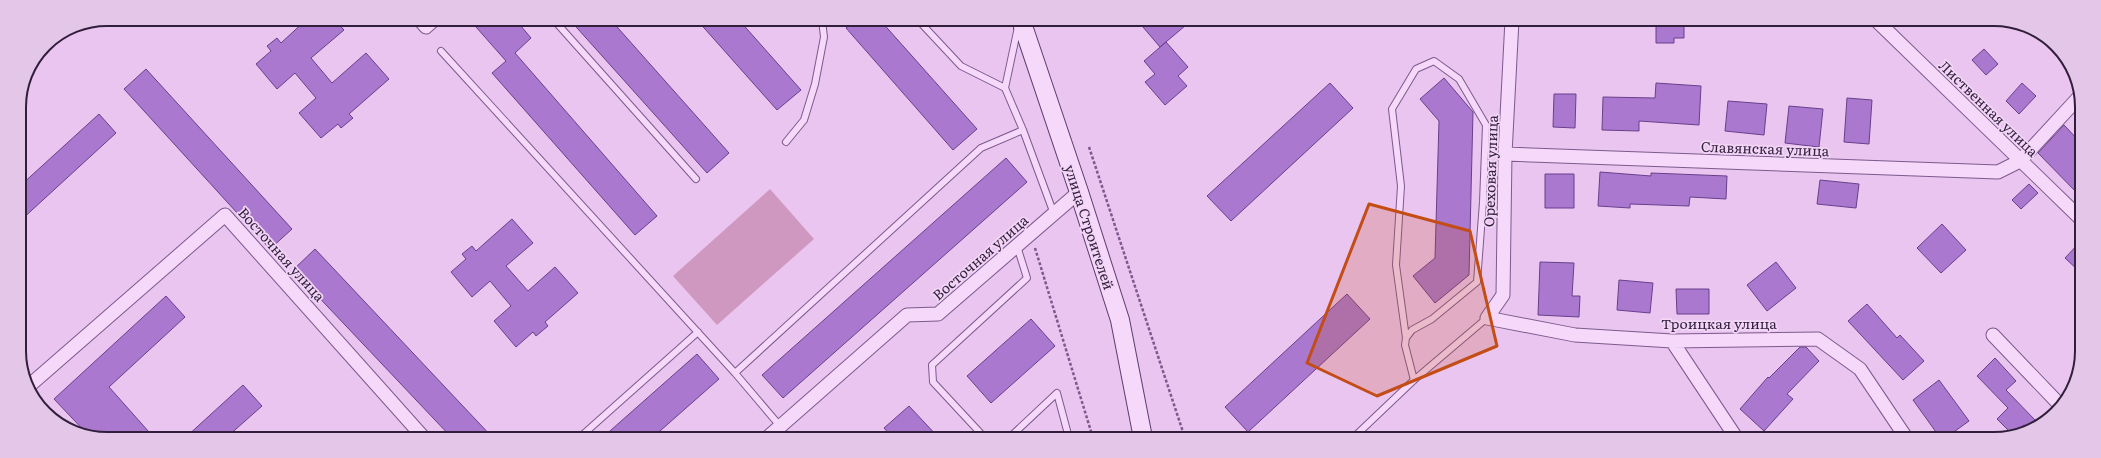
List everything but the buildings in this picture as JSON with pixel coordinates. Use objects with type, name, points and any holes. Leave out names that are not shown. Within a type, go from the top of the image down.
[{"type":"main road","name":"улица Строителей","points":[[1023,26],[1120,320],[1142,432]]},
{"type":"street","name":"Ореховая улица","points":[[1487,318],[1503,295],[1505,154],[1512,26]]},
{"type":"street","name":"Лиственная улица","points":[[1883,26],[2075,213]]},
{"type":"street","points":[[2020,161],[2074,102]]},
{"type":"street","name":"Славянская улица","points":[[1505,154],[1998,172],[2020,161]]},
{"type":"street","name":"Восточная улица","points":[[774,432],[908,315],[938,314],[1079,192]]},
{"type":"street","name":"Восточная улица","points":[[32,383],[226,214],[419,432]]},
{"type":"street","name":"Троицкая улица","points":[[1487,318],[1576,334],[1672,341],[1818,338],[1860,369],[1902,432]]},
{"type":"street","points":[[1993,335],[2057,402]]},
{"type":"street","points":[[1672,341],[1732,432]]},
{"type":"lane","points":[[559,26],[696,179]]},
{"type":"lane","points":[[786,142],[804,120],[814,84],[824,37],[823,26]]},
{"type":"lane","points":[[924,26],[961,66],[1004,88],[1024,130],[1054,214]]},
{"type":"lane","points":[[1004,88],[1020,26]]},
{"type":"lane","points":[[441,51],[698,332],[780,426]]},
{"type":"lane","points":[[1406,338],[1412,330],[1432,319],[1477,282],[1483,202],[1486,125],[1459,79],[1434,61],[1416,69],[1392,109],[1400,186],[1396,265],[1406,338],[1405,345],[1414,380]]},
{"type":"lane","points":[[735,373],[981,148],[1024,130]]},
{"type":"lane","points":[[979,432],[933,382],[932,365],[1027,278],[1017,246]]},
{"type":"lane","points":[[1359,432],[1414,380],[1487,318]]},
{"type":"lane","points":[[586,432],[698,332]]},
{"type":"lane","points":[[1015,432],[1057,393],[1067,432]]},
{"type":"path","points":[[1089,147],[1183,432]]},
{"type":"path","points":[[1031,234],[1091,432]]},
{"type":"highlighted area","points":[[1369,204],[1470,231],[1497,346],[1377,396],[1307,363]]},
{"type":"shaded area","points":[[770,189],[814,239],[717,325],[673,276]]}]
